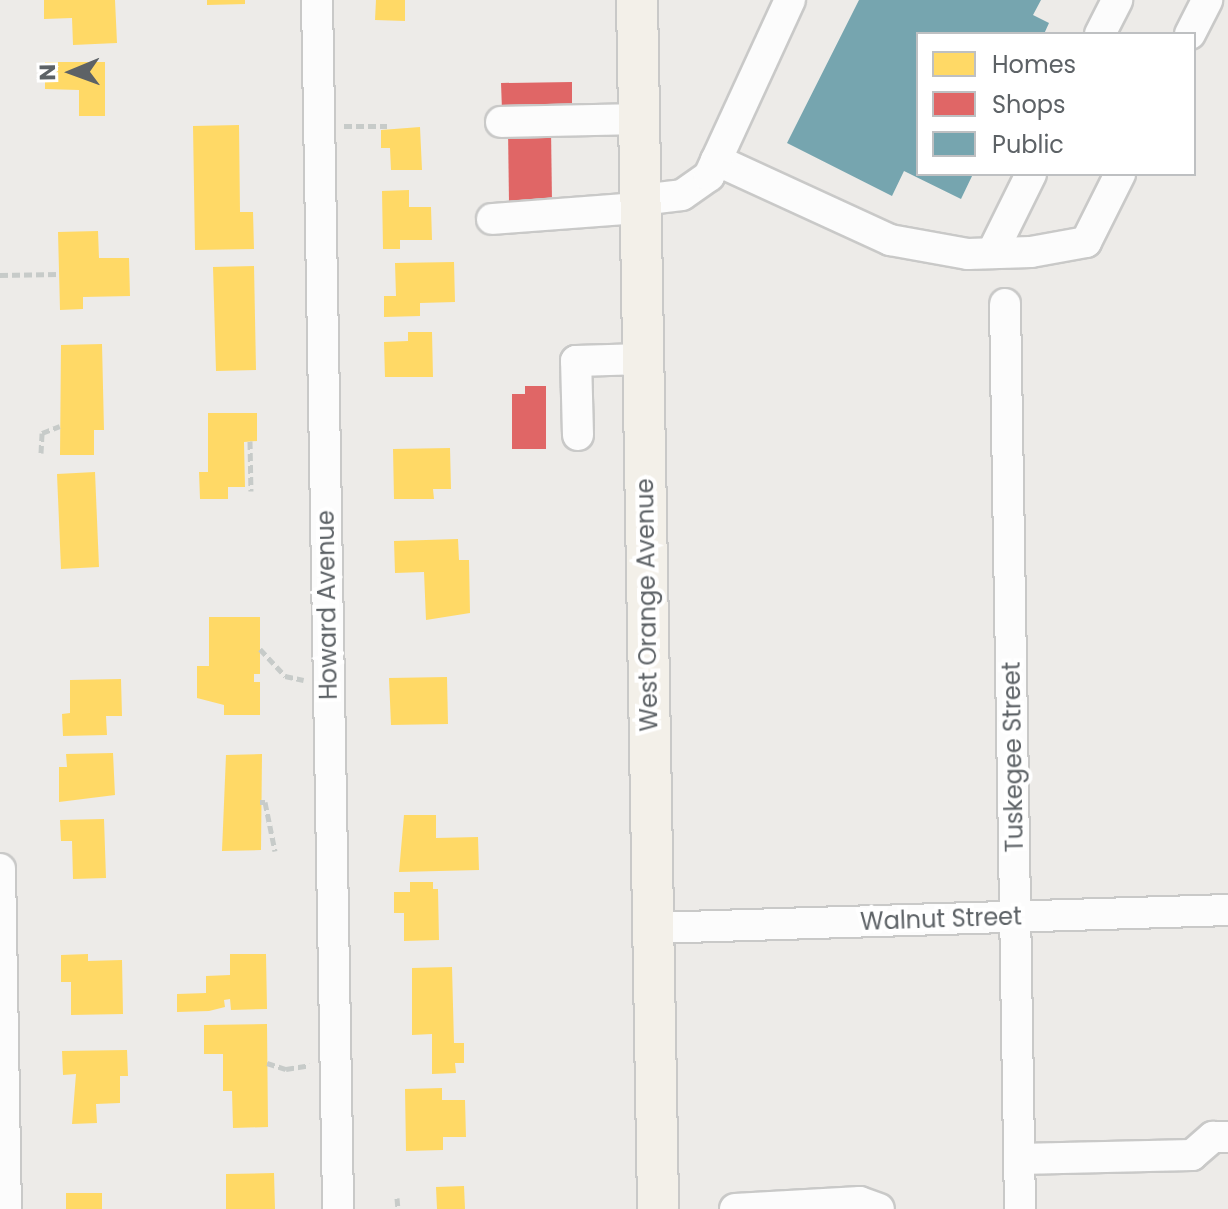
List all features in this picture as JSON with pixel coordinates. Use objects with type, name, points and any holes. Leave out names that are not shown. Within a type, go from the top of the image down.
[{"type":"main road","name":"West Orange Avenue","points":[[637,0],[658,1209]]},
{"type":"street","name":"Howard Avenue","points":[[317,0],[338,1209]]},
{"type":"street","points":[[492,219],[640,204],[682,195],[709,176],[790,0]]},
{"type":"street","points":[[1191,32],[1207,0]]},
{"type":"street","points":[[501,122],[639,119]]},
{"type":"street","points":[[716,160],[890,240],[992,253],[1086,242],[1119,176]]},
{"type":"street","points":[[992,253],[1030,176]]},
{"type":"street","name":"Tuskegee Street","points":[[1005,304],[1020,1209]]},
{"type":"street","points":[[578,435],[576,361],[643,359]]},
{"type":"street","points":[[0,869],[6,1209]]},
{"type":"street","name":"Walnut Street","points":[[653,928],[1228,910]]},
{"type":"street","points":[[1019,1159],[1192,1155],[1213,1137],[1228,1137]]},
{"type":"street","points":[[735,1209],[860,1202],[879,1209]]},
{"type":"path","points":[[319,127],[387,126]]},
{"type":"path","points":[[0,275],[59,274]]},
{"type":"path","points":[[41,453],[42,433],[60,426]]},
{"type":"path","points":[[250,441],[251,491]]},
{"type":"path","points":[[260,649],[285,676],[309,680]]},
{"type":"path","points":[[260,802],[265,802],[275,851]]},
{"type":"path","points":[[267,1063],[286,1069],[335,1064]]},
{"type":"path","points":[[397,1198],[398,1209]]},
{"type":"building: Homes","points":[[44,0],[115,0],[117,43],[73,45],[72,18],[44,19]]},
{"type":"building: Homes","points":[[207,0],[245,0],[245,4],[207,5]]},
{"type":"building: Homes","points":[[376,0],[405,0],[405,21],[375,20]]},
{"type":"building: Homes","points":[[45,62],[105,62],[105,116],[79,116],[79,90],[45,89]]},
{"type":"building: Homes","points":[[239,125],[240,212],[253,212],[254,249],[195,250],[193,126]]},
{"type":"building: Homes","points":[[420,127],[422,170],[391,170],[390,148],[381,148],[381,130]]},
{"type":"building: Homes","points":[[409,190],[409,207],[431,207],[432,240],[400,240],[400,249],[383,249],[382,191]]},
{"type":"building: Homes","points":[[98,231],[99,258],[129,258],[130,296],[83,297],[83,309],[60,310],[58,232]]},
{"type":"building: Homes","points":[[454,262],[455,302],[420,303],[420,316],[384,317],[384,296],[396,296],[395,263]]},
{"type":"building: Homes","points":[[254,266],[256,370],[216,371],[213,267]]},
{"type":"building: Homes","points":[[408,332],[432,332],[433,377],[385,377],[384,342],[408,341]]},
{"type":"building: Homes","points":[[102,344],[104,430],[94,430],[94,455],[60,455],[61,345]]},
{"type":"building: Homes","points":[[208,413],[257,413],[257,441],[244,442],[245,487],[228,487],[228,499],[200,499],[199,472],[208,472]]},
{"type":"building: Homes","points":[[450,448],[451,489],[433,489],[434,499],[394,499],[393,449]]},
{"type":"building: Homes","points":[[95,472],[99,567],[61,569],[57,474]]},
{"type":"building: Homes","points":[[458,539],[459,560],[469,560],[470,613],[426,620],[424,572],[395,573],[394,541]]},
{"type":"building: Homes","points":[[209,617],[260,617],[260,674],[254,674],[254,682],[260,682],[260,715],[224,715],[224,705],[197,698],[197,666],[209,666]]},
{"type":"building: Homes","points":[[447,677],[448,724],[391,725],[389,678]]},
{"type":"building: Homes","points":[[121,679],[122,716],[106,716],[107,735],[63,736],[62,714],[70,713],[70,680]]},
{"type":"building: Homes","points":[[113,753],[115,795],[59,802],[59,767],[67,767],[66,754]]},
{"type":"building: Homes","points":[[262,754],[261,850],[222,851],[226,755]]},
{"type":"building: Homes","points":[[404,815],[436,815],[436,838],[478,837],[479,870],[399,872]]},
{"type":"building: Homes","points":[[104,819],[106,878],[73,879],[72,841],[61,841],[60,820]]},
{"type":"building: Homes","points":[[410,882],[433,882],[433,889],[438,889],[439,940],[404,941],[404,913],[394,913],[394,892],[410,892]]},
{"type":"building: Homes","points":[[88,954],[88,961],[122,960],[123,1014],[71,1015],[71,982],[61,982],[61,955]]},
{"type":"building: Homes","points":[[230,954],[266,954],[267,1009],[231,1010],[230,999],[224,1000],[225,1007],[209,1011],[177,1012],[177,994],[206,993],[206,976],[230,975]]},
{"type":"building: Homes","points":[[452,967],[454,1043],[464,1043],[464,1063],[455,1063],[456,1073],[432,1074],[432,1034],[412,1035],[412,968]]},
{"type":"building: Homes","points":[[267,1024],[268,1127],[233,1128],[232,1091],[223,1091],[223,1054],[204,1054],[204,1025]]},
{"type":"building: Homes","points":[[127,1050],[128,1076],[120,1076],[120,1103],[96,1104],[97,1123],[72,1124],[76,1074],[63,1075],[62,1051]]},
{"type":"building: Homes","points":[[442,1088],[442,1100],[465,1100],[466,1137],[443,1137],[443,1150],[406,1151],[405,1089]]},
{"type":"building: Homes","points":[[274,1173],[275,1209],[226,1209],[226,1174]]},
{"type":"building: Homes","points":[[464,1186],[465,1209],[437,1209],[436,1187]]},
{"type":"building: Homes","points":[[66,1193],[102,1193],[102,1209],[66,1209]]},
{"type":"building: Shops","points":[[572,82],[572,109],[502,110],[501,83]]},
{"type":"building: Shops","points":[[508,129],[551,129],[552,202],[509,203]]},
{"type":"building: Shops","points":[[525,386],[546,386],[546,449],[512,449],[512,394],[525,394]]},
{"type":"building: Public","points":[[859,0],[1041,0],[1033,15],[1049,23],[1045,32],[916,32],[916,176],[972,176],[961,199],[904,171],[892,196],[787,143]]}]
